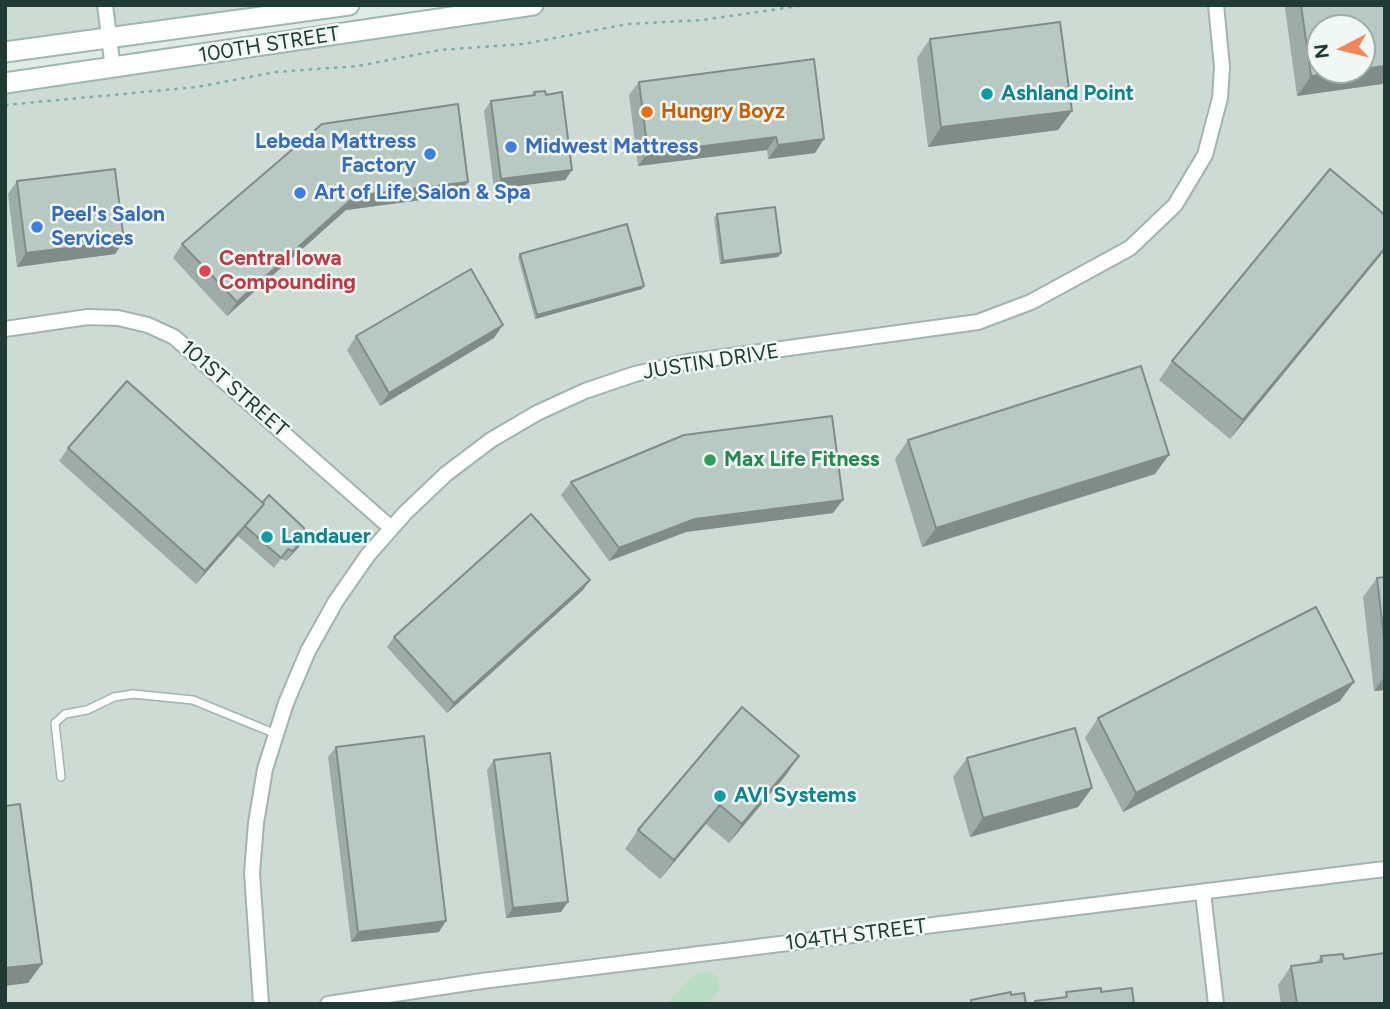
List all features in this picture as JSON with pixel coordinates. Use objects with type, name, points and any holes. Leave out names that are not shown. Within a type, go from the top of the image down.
[{"type":"main road","name":"100TH STREET","points":[[5,52],[349,5]]},
{"type":"main road","name":"100TH STREET","points":[[5,83],[533,5]]},
{"type":"street","points":[[105,5],[113,69]]},
{"type":"street","name":"JUSTIN DRIVE","points":[[261,1004],[252,873],[256,822],[265,769],[308,651],[335,601],[391,528],[446,474],[491,440],[537,413],[585,391],[635,374],[687,362],[978,322],[1031,302],[1130,248],[1175,205],[1205,155],[1220,98],[1222,67],[1216,5]]},
{"type":"street","name":"101ST STREET","points":[[5,328],[88,317],[118,318],[148,325],[174,337],[391,528]]},
{"type":"street","name":"104TH STREET","points":[[328,1004],[548,972],[1385,869]]},
{"type":"street","points":[[1203,893],[1216,1004]]},
{"type":"lane","points":[[61,777],[55,723],[65,714],[87,710],[114,697],[133,694],[193,700],[276,734]]},
{"type":"path","points":[[5,105],[197,87],[276,72],[358,66],[440,50],[523,44],[628,24],[703,20],[805,5]]},
{"type":"shaded area","points":[[5,5],[349,5],[5,52]]},
{"type":"shaded area","points":[[533,5],[1385,5],[1385,1004],[5,1004],[5,83]]},
{"type":"green space","points":[[708,972],[718,977],[720,989],[708,1004],[666,1004],[693,976]]},
{"type":"building","points":[[1301,5],[1385,5],[1385,66],[1376,67],[1376,14],[1306,14],[1306,40]]},
{"type":"building","name":"Ashland Point","points":[[1060,22],[1072,111],[941,127],[930,39]]},
{"type":"building","points":[[814,59],[824,139],[778,145],[776,137],[648,153],[639,82]]},
{"type":"building","points":[[545,91],[546,95],[562,92],[572,170],[501,179],[491,101],[535,95],[534,92]]},
{"type":"building","points":[[458,104],[468,182],[355,196],[237,302],[182,244],[322,124]]},
{"type":"building","points":[[115,169],[124,241],[26,253],[17,181]]},
{"type":"building","points":[[1330,169],[1385,215],[1385,248],[1243,420],[1172,361]]},
{"type":"building","points":[[775,207],[781,253],[723,261],[717,214]]},
{"type":"building","points":[[627,224],[644,286],[537,315],[520,254]]},
{"type":"building","points":[[471,269],[503,325],[389,393],[356,336]]},
{"type":"building","points":[[1141,366],[1169,455],[936,528],[908,440]]},
{"type":"building","points":[[127,381],[264,504],[205,571],[68,448]]},
{"type":"building","points":[[832,416],[843,500],[695,519],[619,548],[571,482],[684,435]]},
{"type":"building","name":"Landauer","points":[[269,495],[304,528],[305,538],[293,551],[288,549],[281,558],[245,526]]},
{"type":"building","points":[[531,514],[590,580],[454,703],[394,637]]},
{"type":"building","points":[[1385,577],[1385,646],[1377,578]]},
{"type":"building","points":[[1316,607],[1354,682],[1136,793],[1098,718]]},
{"type":"building","name":"AVI Systems","points":[[742,707],[799,756],[742,824],[720,805],[674,860],[638,830]]},
{"type":"building","points":[[1075,728],[1092,788],[983,818],[967,758]]},
{"type":"building","points":[[424,736],[446,921],[358,932],[336,747]]},
{"type":"building","points":[[550,753],[568,902],[513,908],[494,760]]},
{"type":"building","points":[[20,804],[42,964],[5,968],[5,806]]},
{"type":"building","points":[[1385,953],[1385,1004],[1297,1004],[1291,966],[1322,962],[1321,956],[1343,954],[1344,959]]},
{"type":"building","points":[[1101,988],[1101,992],[1132,988],[1134,1004],[1035,1004],[1035,1001],[1067,997],[1066,992]]},
{"type":"building","points":[[1011,992],[1011,995],[1024,993],[1026,1004],[971,1004],[971,1000]]},
{"type":"place","name":"Ashland Point","points":[[987,94]]},
{"type":"place","name":"Hungry Boyz","points":[[647,112]]},
{"type":"place","name":"Midwest Mattress","points":[[511,147]]},
{"type":"place","name":"Lebeda Mattress Factory","points":[[430,154]]},
{"type":"place","name":"Art of Life Salon & Spa","points":[[300,193]]},
{"type":"place","name":"Peel's Salon Services","points":[[37,227]]},
{"type":"place","name":"Central Iowa Compounding","points":[[205,271]]},
{"type":"place","name":"Max Life Fitness","points":[[710,460]]},
{"type":"place","name":"Landauer","points":[[267,537]]},
{"type":"place","name":"AVI Systems","points":[[720,796]]}]
